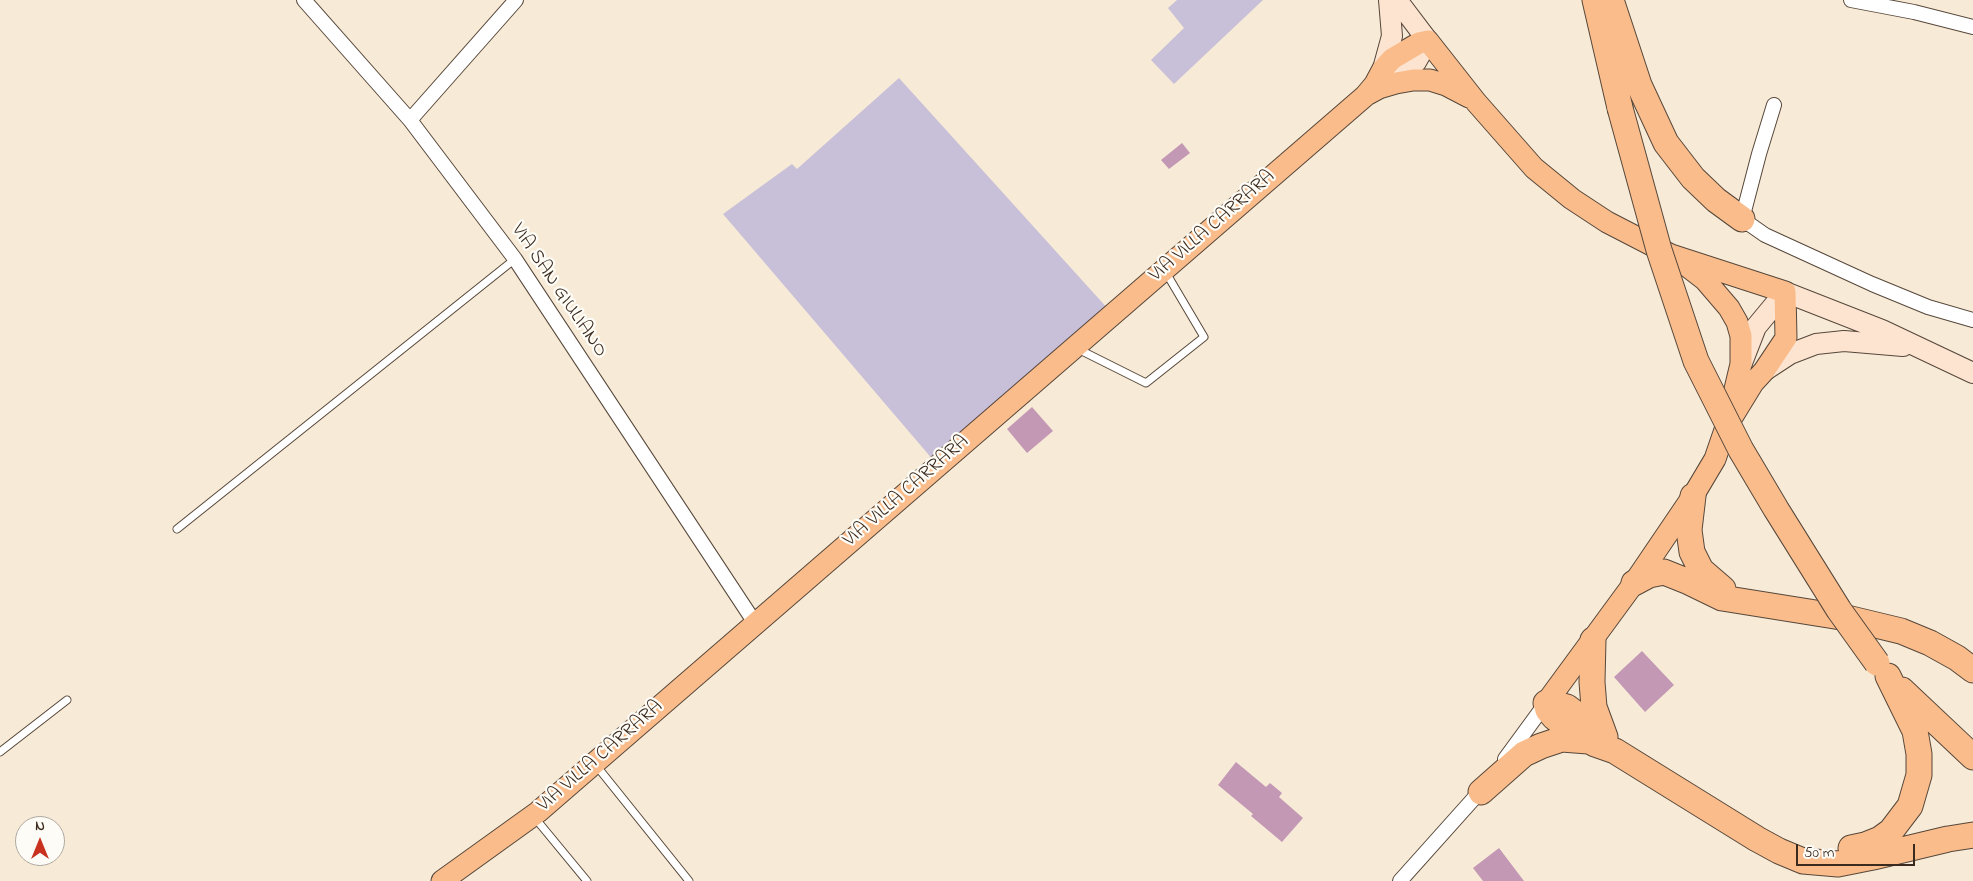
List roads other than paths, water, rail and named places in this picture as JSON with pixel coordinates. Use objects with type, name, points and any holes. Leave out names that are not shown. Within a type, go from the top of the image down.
[{"type":"highway","points":[[1594,0],[1620,108],[1660,250],[1696,362],[1741,450],[1776,509],[1838,610],[1882,670],[1915,731],[1919,754],[1919,775],[1914,796],[1910,806],[1898,823],[1880,839],[1865,845],[1842,850],[1814,851],[1757,839]]},
{"type":"highway","points":[[1611,0],[1639,85],[1666,143],[1693,178],[1716,200],[1742,220]]},
{"type":"highway","points":[[1693,496],[1690,543],[1696,563],[1706,576],[1723,589],[1753,603]]},
{"type":"highway","points":[[1634,583],[1664,572],[1722,598],[1738,602],[1847,618],[1901,631],[1930,643],[1973,670]]},
{"type":"highway","points":[[1593,640],[1594,702],[1602,742]]},
{"type":"highway","points":[[1882,670],[1920,709],[1973,757]]},
{"type":"highway","points":[[1546,703],[1567,707],[1602,742],[1757,839],[1803,861],[1838,864],[1973,835]]},
{"type":"highway","points":[[1481,792],[1524,754],[1541,746],[1562,740],[1602,742]]},
{"type":"main road","points":[[1389,0],[1392,36],[1376,84],[1430,80],[1446,85],[1476,102]]},
{"type":"main road","points":[[1396,0],[1476,102],[1534,168],[1572,199],[1607,222],[1671,255],[1692,269],[1704,280],[1729,308],[1738,322],[1741,336],[1741,364]]},
{"type":"main road","name":"VIA VILLA CARRARA","points":[[442,881],[533,816],[1376,84],[1400,53],[1411,47],[1428,42]]},
{"type":"main road","points":[[1671,255],[1785,292],[1882,330],[1973,373]]},
{"type":"main road","points":[[1546,703],[1634,583],[1693,496],[1715,459],[1726,427],[1741,364],[1756,327],[1785,292]]},
{"type":"main road","points":[[1726,427],[1753,383],[1764,371],[1786,338],[1785,292]]},
{"type":"main road","points":[[1764,371],[1790,354],[1805,347],[1844,340],[1866,341],[1924,350]]},
{"type":"street","name":"VIA SAN GIULIANO","points":[[304,0],[410,120],[515,260],[755,623]]},
{"type":"street","points":[[410,120],[516,0]]},
{"type":"street","points":[[1851,0],[1914,12],[1973,27]]},
{"type":"street","points":[[1774,105],[1742,220],[1765,235],[1872,284],[1928,307],[1973,320]]},
{"type":"street","points":[[1400,881],[1481,792],[1546,703]]},
{"type":"lane","points":[[177,529],[515,260]]},
{"type":"lane","points":[[1074,347],[1146,384],[1204,337],[1164,269]]},
{"type":"lane","points":[[0,752],[67,700]]},
{"type":"lane","points":[[594,763],[689,881]]},
{"type":"lane","points":[[533,816],[587,881]]}]
